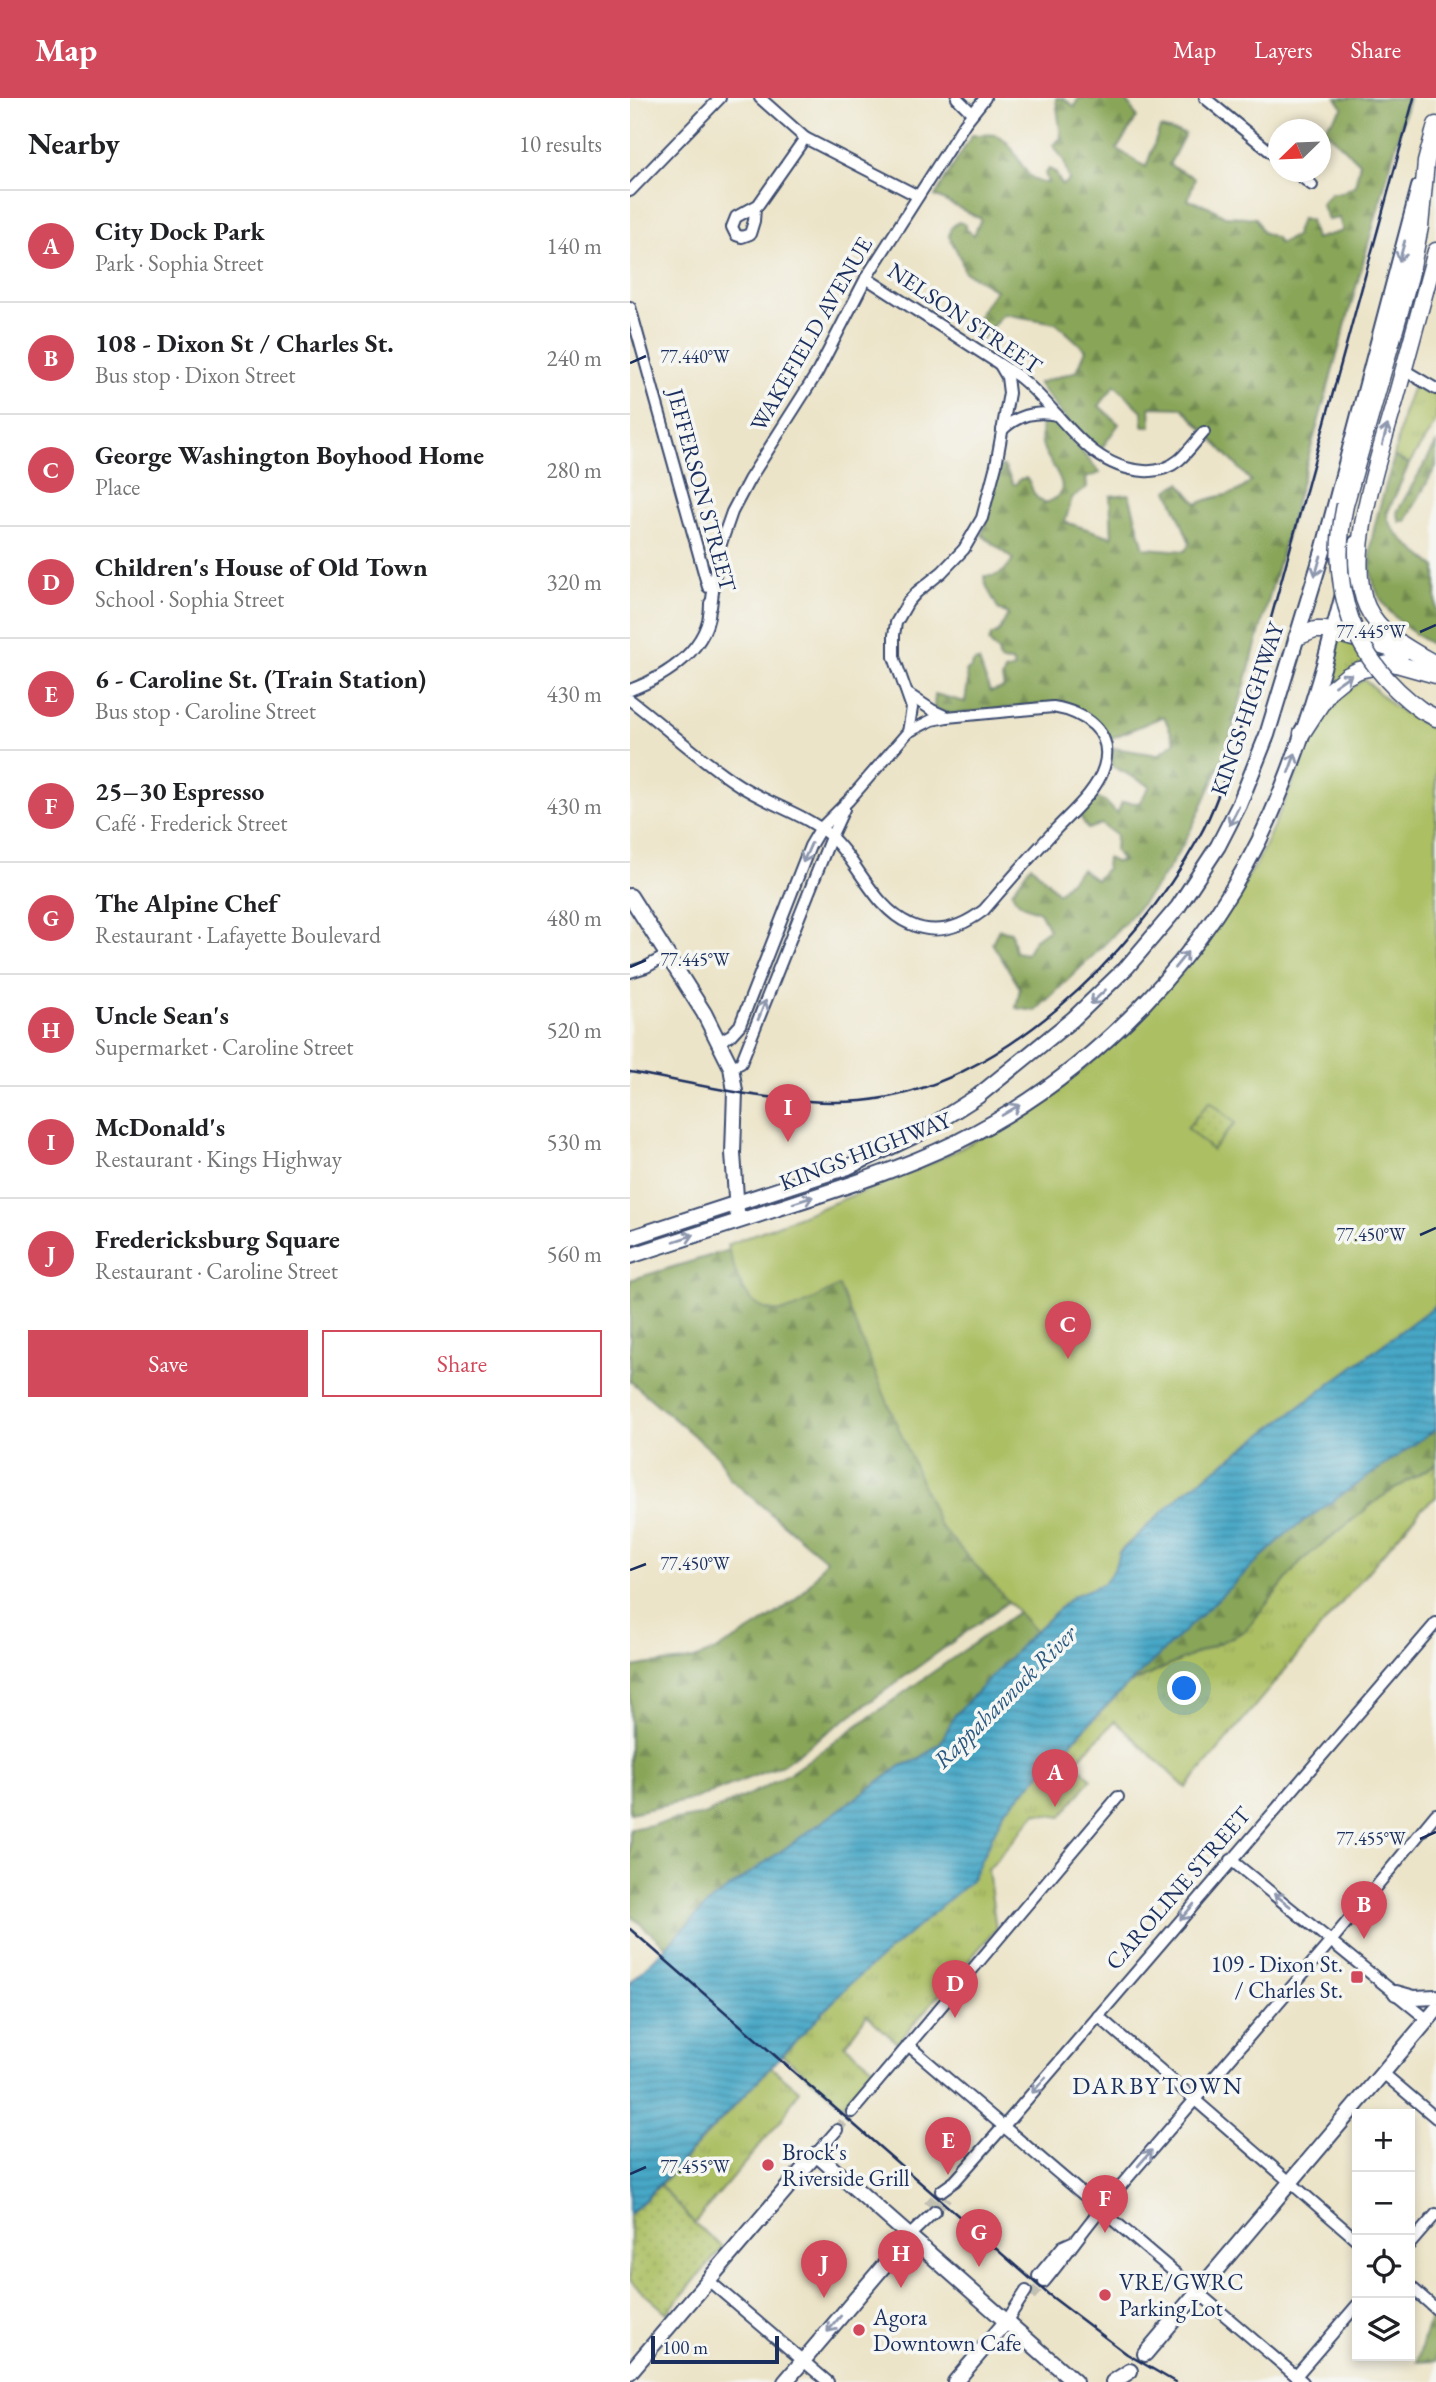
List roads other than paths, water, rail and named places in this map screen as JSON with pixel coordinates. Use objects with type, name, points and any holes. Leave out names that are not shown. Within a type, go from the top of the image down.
[{"type":"highway","name":"KINGS HIGHWAY","points":[[1426,162],[1436,125]]},
{"type":"highway","points":[[1426,162],[1420,227],[1410,276],[1345,505],[1339,568],[1343,596],[1366,652],[1394,688],[1429,714]]},
{"type":"highway","name":"KINGS HIGHWAY","points":[[1367,501],[1436,251]]},
{"type":"highway","points":[[1367,501],[1360,566],[1360,580],[1366,605],[1388,634],[1436,668]]},
{"type":"highway","points":[[1297,637],[1315,630],[1333,631],[1387,646],[1436,668]]},
{"type":"highway","points":[[1302,733],[1331,690],[1359,670],[1394,663],[1436,668]]},
{"type":"main road","name":"KINGS HIGHWAY","points":[[630,1238],[856,1164],[920,1133],[1003,1077],[1073,1019],[1128,967],[1178,907],[1219,846],[1257,764],[1323,551],[1426,162]]},
{"type":"main road","name":"KINGS HIGHWAY","points":[[630,1256],[857,1183],[956,1142],[1022,1104],[1084,1058],[1153,992],[1223,902],[1246,865],[1270,817],[1302,733],[1333,631],[1367,501]]},
{"type":"main road","points":[[630,895],[720,1041],[731,1067],[735,1091],[733,1153],[738,1221]]},
{"type":"main road","points":[[1396,1993],[1414,1998],[1436,1997]]},
{"type":"main road","points":[[1145,2354],[1433,2015]]},
{"type":"main road","points":[[630,2372],[816,2154],[913,2232],[1009,2318],[1075,2382]]},
{"type":"main road","points":[[785,2382],[913,2232]]},
{"type":"main road","points":[[955,2382],[1009,2318]]},
{"type":"main road","points":[[1113,2382],[1126,2378]]},
{"type":"street","points":[[630,191],[720,98]]},
{"type":"street","points":[[760,98],[805,138],[918,196]]},
{"type":"street","points":[[957,98],[972,113]]},
{"type":"street","name":"WAKEFIELD AVENUE","points":[[711,607],[718,552],[732,512],[749,480],[817,373],[866,278],[972,113],[985,98]]},
{"type":"street","points":[[1205,98],[1268,149]]},
{"type":"street","points":[[755,208],[805,138]]},
{"type":"street","points":[[1308,182],[1312,185]]},
{"type":"street","name":"NELSON STREET","points":[[866,278],[1032,386],[1073,434],[1102,459],[1132,470],[1151,471],[1170,466],[1182,457],[1204,432]]},
{"type":"street","name":"JEFFERSON STREET","points":[[630,307],[705,570],[711,607],[699,642],[684,659],[658,678],[630,691]]},
{"type":"street","points":[[908,732],[912,708],[894,657],[897,623],[908,602],[957,558],[974,534],[988,501],[1009,393],[1007,377],[1000,365]]},
{"type":"street","points":[[1404,370],[1436,388]]},
{"type":"street","points":[[1002,430],[1027,414],[1057,415]]},
{"type":"street","points":[[906,692],[947,717]]},
{"type":"street","points":[[630,700],[738,785],[820,829],[831,837],[898,918],[918,928],[929,930],[950,928],[974,918],[984,910],[1100,776],[1104,767],[1105,747],[1099,731],[1086,717],[1065,709],[1027,709],[947,717],[932,720],[908,732],[820,829],[801,867],[740,1025],[731,1035],[720,1041]]},
{"type":"street","points":[[731,1067],[741,1063],[831,837],[849,800]]},
{"type":"street","points":[[630,972],[668,955]]},
{"type":"street","name":"CAROLINE STREET","points":[[944,2194],[1436,1623]]},
{"type":"street","points":[[852,2112],[1118,1797]]},
{"type":"street","points":[[1041,2279],[1063,2246],[1074,2241],[1195,2101],[1436,1814]]},
{"type":"street","points":[[1231,1860],[1396,1993],[1433,2015]]},
{"type":"street","points":[[1098,2016],[1352,2236]]},
{"type":"street","points":[[908,2045],[1299,2379],[1352,2311]]},
{"type":"street","points":[[1383,2073],[1436,2118]]},
{"type":"street","points":[[816,2154],[837,2130]]},
{"type":"street","points":[[913,2232],[932,2209]]},
{"type":"street","points":[[1415,2238],[1436,2214]]},
{"type":"street","points":[[708,2280],[828,2382]]},
{"type":"street","points":[[1415,2290],[1436,2309]]},
{"type":"street","points":[[1009,2318],[1029,2293]]},
{"type":"water","name":"Rappahannock River","points":[[1436,1305],[1436,1429],[1287,1533],[1110,1702],[1004,1812],[971,1881],[850,1984],[630,2215],[630,1983],[711,1901],[901,1766],[918,1760],[941,1742],[955,1715],[1029,1637],[1073,1596],[1103,1584],[1114,1570],[1119,1553],[1182,1494]]},
{"type":"tunnel","points":[[837,2130],[852,2112]]},
{"type":"tunnel","points":[[928,2206],[941,2191]]},
{"type":"tunnel","points":[[935,2211],[947,2197]]},
{"type":"tunnel","points":[[1031,2296],[1044,2282]]},
{"type":"railway","points":[[630,1072],[745,1094],[803,1101],[861,1101],[912,1091],[963,1071],[1011,1043],[1057,1009],[1100,969],[1138,926],[1171,883],[1198,839],[1229,765],[1414,98]]},
{"type":"railway","points":[[630,1929],[1048,2294],[1127,2354],[1175,2382]]},
{"type":"place","name":"McDonald's","points":[[788,1142]]},
{"type":"place","name":"George Washington Boyhood Home","points":[[1068,1359]]},
{"type":"place","name":"City Dock Park","points":[[1055,1807]]},
{"type":"place","name":"108 - Dixon St / Charles St.","points":[[1364,1939]]},
{"type":"place","name":"109 - Dixon St. / Charles St.","points":[[1357,1977]]},
{"type":"place","name":"Children's House of Old Town","points":[[955,2018]]},
{"type":"place","name":"Brock's Riverside Grill","points":[[768,2165]]},
{"type":"place","name":"6 - Caroline St. (Train Station)","points":[[948,2175]]},
{"type":"place","name":"25–30 Espresso","points":[[1105,2233]]},
{"type":"place","name":"The Alpine Chef","points":[[979,2267]]},
{"type":"place","name":"Uncle Sean's","points":[[901,2288]]},
{"type":"place","name":"VRE/GWRC Parking Lot","points":[[1105,2295]]},
{"type":"place","name":"Fredericksburg Square","points":[[824,2298]]},
{"type":"place","name":"Agora Downtown Cafe","points":[[859,2330]]},
{"type":"district","name":"DARBYTOWN","points":[[1158,2086]]}]
